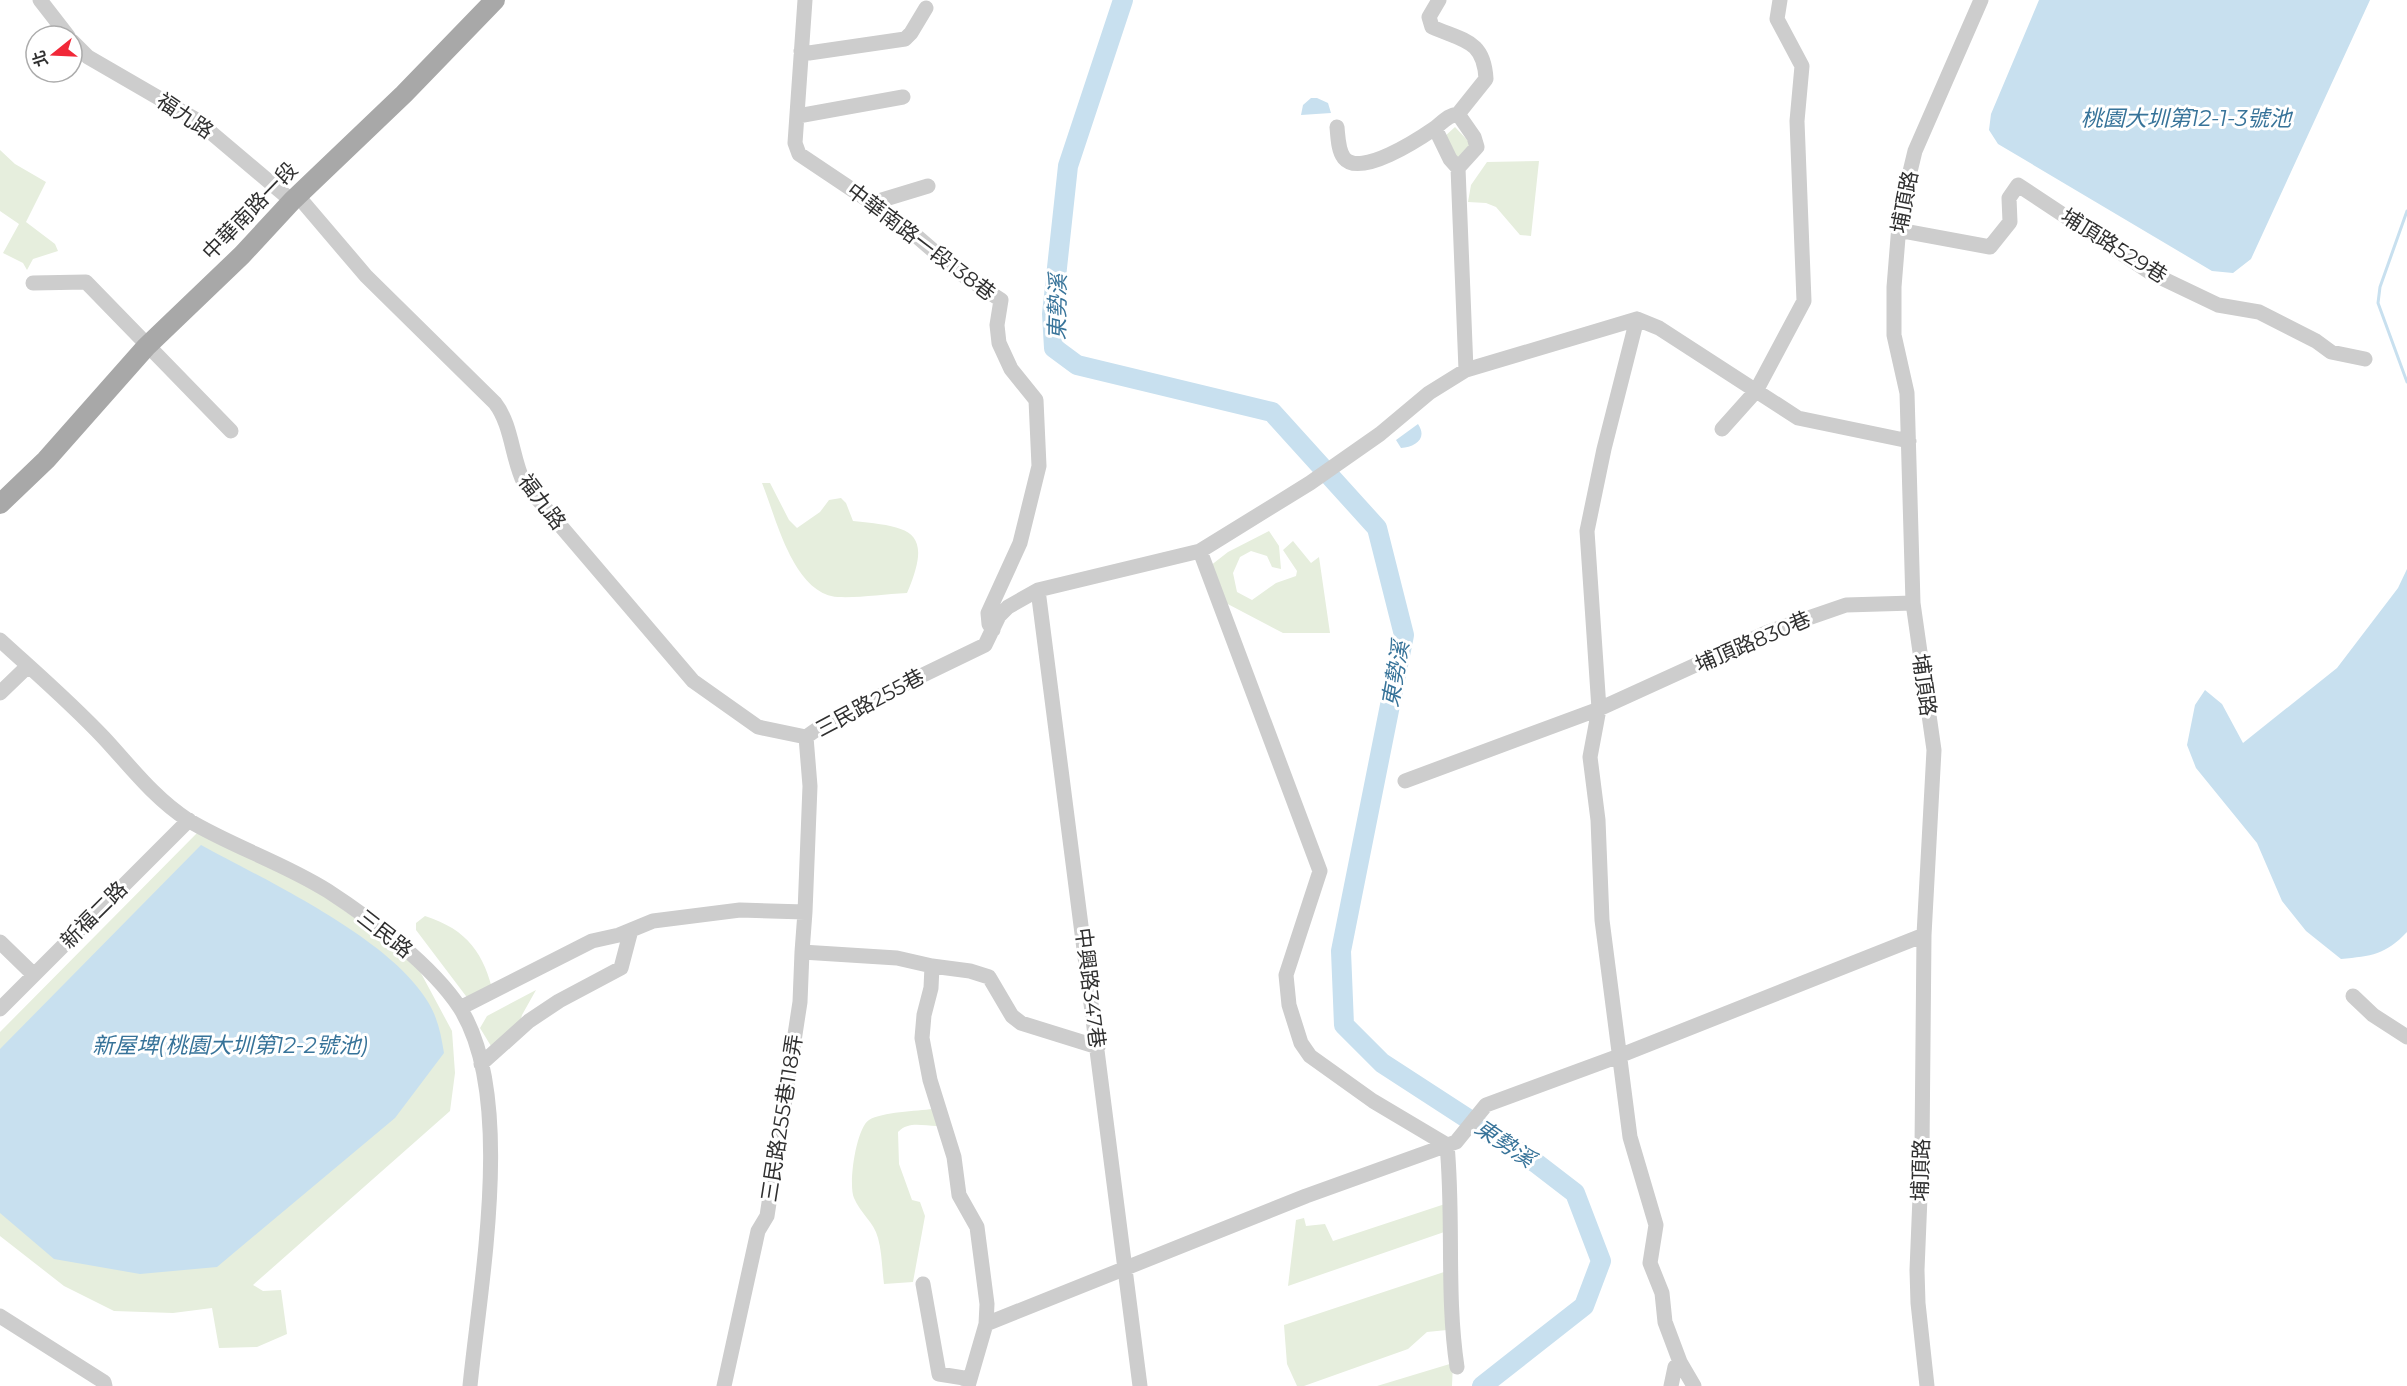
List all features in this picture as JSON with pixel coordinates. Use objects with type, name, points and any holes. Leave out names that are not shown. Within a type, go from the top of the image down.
[{"type":"main road","name":"中華南路一段","points":[[0,504],[45,460],[146,347],[242,255],[295,198],[404,94],[495,0]]},
{"type":"street","points":[[40,0],[59,24]]},
{"type":"street","name":"中華南路一段138巷","points":[[805,0],[795,143],[799,154],[872,203],[936,251],[958,272],[1001,300],[997,325],[999,343],[1011,369],[1036,400],[1037,476],[1020,543],[988,613],[989,624],[993,630]]},
{"type":"street","points":[[1337,127],[1344,157],[1349,163],[1363,165],[1372,164],[1435,128],[1448,116],[1458,114],[1486,79],[1485,58],[1476,47],[1432,27],[1429,17],[1439,0]]},
{"type":"street","points":[[1722,429],[1756,391],[1804,301],[1797,121],[1802,66],[1778,19],[1780,0]]},
{"type":"street","name":"埔頂路","points":[[1927,1386],[1917,1288],[1922,1148],[1924,935],[1934,750],[1913,603],[1907,393],[1894,334],[1893,287],[1900,213],[1915,151],[1981,0]]},
{"type":"street","points":[[801,51],[809,53],[905,39],[926,8]]},
{"type":"street","name":"福九路","points":[[84,53],[195,119],[295,198],[366,276],[495,403],[504,421],[516,467],[524,483],[686,674],[758,727],[806,737]]},
{"type":"street","points":[[798,116],[903,97]]},
{"type":"street","points":[[1458,114],[1474,137],[1477,147],[1458,168]]},
{"type":"street","points":[[1435,128],[1450,159],[1458,168],[1466,370]]},
{"type":"street","name":"埔頂路529巷","points":[[1898,230],[1990,247],[2010,222],[2009,198],[2018,185],[2151,273],[2218,305],[2259,312],[2316,341],[2331,352],[2365,359]]},
{"type":"street","points":[[872,203],[928,186]]},
{"type":"street","points":[[33,283],[86,282],[146,347],[231,431]]},
{"type":"street","points":[[1694,1386],[1680,1362],[1665,1322],[1662,1293],[1650,1263],[1656,1225],[1636,1163],[1619,1056],[1602,920],[1598,820],[1590,757],[1599,709],[1587,531],[1604,449],[1637,319],[1659,328],[1798,418],[1910,441]]},
{"type":"street","name":"三民路255巷","points":[[802,952],[810,786],[806,737],[830,720],[985,645],[999,616],[1008,607],[1038,590],[1200,551],[1310,483],[1380,434],[1429,393],[1466,370],[1637,319]]},
{"type":"street","points":[[1200,551],[1320,871],[1286,975],[1289,1005],[1301,1043],[1310,1056],[1372,1101],[1452,1144]]},
{"type":"street","name":"中興路347巷","points":[[1038,590],[1140,1386]]},
{"type":"street","name":"埔頂路830巷","points":[[1405,781],[1599,709],[1768,632],[1846,605],[1913,603]]},
{"type":"street","name":"三民路","points":[[0,640],[102,735],[163,801],[189,820],[289,869],[328,892],[399,943],[417,959],[460,1008],[481,1064],[490,1129],[490,1188],[470,1386]]},
{"type":"street","points":[[0,693],[28,666]]},
{"type":"street","name":"新福二路","points":[[0,1009],[189,820]]},
{"type":"street","points":[[460,1008],[592,940],[631,930],[652,921],[740,910],[804,912]]},
{"type":"street","points":[[481,1064],[529,1021],[559,1000],[621,968],[631,930]]},
{"type":"street","points":[[986,1324],[1126,1266],[1306,1196],[1452,1144],[1484,1108],[1522,1090],[1619,1056],[1924,935]]},
{"type":"street","points":[[0,942],[34,975]]},
{"type":"street","points":[[802,952],[897,958],[970,971],[988,978],[1012,1016],[1021,1023],[1098,1047]]},
{"type":"street","name":"三民路255巷118弄","points":[[724,1386],[758,1232],[767,1216],[800,1002],[802,952]]},
{"type":"street","points":[[922,1284],[939,1374],[969,1383],[986,1324],[987,1304],[977,1227],[959,1195],[954,1157],[930,1080],[922,1038],[924,1015],[932,988],[932,966]]},
{"type":"street","points":[[2353,996],[2373,1015],[2407,1036]]},
{"type":"street","points":[[1452,1144],[1453,1343],[1457,1367]]},
{"type":"street","points":[[0,1316],[104,1382],[105,1386]]},
{"type":"street","points":[[1671,1386],[1675,1367],[1680,1362]]},
{"type":"green space","points":[[1455,127],[1470,143],[1460,172],[1444,137]]},
{"type":"green space","points":[[0,150],[15,164],[46,182],[26,222],[55,244],[58,251],[33,259],[27,270],[23,263],[3,253],[19,224],[0,211]]},
{"type":"green space","points":[[1539,161],[1531,236],[1520,235],[1496,207],[1486,203],[1468,202],[1471,185],[1487,162]]},
{"type":"green space","points":[[762,483],[770,483],[789,520],[797,528],[820,512],[829,500],[841,498],[846,503],[853,521],[902,529],[911,535],[917,543],[918,555],[907,593],[838,597],[822,593],[809,583],[788,552]]},
{"type":"green space","points":[[1269,531],[1279,546],[1281,569],[1272,567],[1267,556],[1251,551],[1240,557],[1233,573],[1237,592],[1252,600],[1276,583],[1296,576],[1297,571],[1283,550],[1293,541],[1311,563],[1319,557],[1330,633],[1283,633],[1222,601],[1210,566],[1228,552]]},
{"type":"green space","name":"新屋埤(桃園大圳第12-2號池)","points":[[199,831],[305,882],[415,962],[452,1031],[455,1073],[450,1111],[253,1285],[263,1291],[281,1290],[287,1334],[257,1347],[219,1348],[212,1308],[173,1313],[114,1311],[64,1286],[0,1236],[0,1032]]},
{"type":"green space","points":[[425,916],[453,928],[472,945],[485,967],[494,996],[475,1008],[416,930],[416,923]]},
{"type":"green space","points":[[536,990],[522,1015],[516,1037],[494,1051],[480,1028],[487,1016]]},
{"type":"green space","points":[[933,1109],[937,1126],[911,1125],[898,1132],[899,1164],[912,1200],[920,1202],[925,1216],[913,1282],[884,1284],[876,1232],[854,1198],[852,1191],[854,1157],[860,1134],[864,1125],[875,1117]]},
{"type":"green space","points":[[1451,1202],[1450,1230],[1288,1286],[1296,1220],[1304,1218],[1306,1226],[1325,1224],[1333,1241]]},
{"type":"green space","points":[[1450,1270],[1447,1330],[1427,1332],[1408,1349],[1304,1386],[1297,1386],[1287,1364],[1284,1325]]},
{"type":"green space","points":[[1453,1363],[1452,1386],[1377,1386]]},
{"type":"water","name":"桃園大圳第12-1-3號池","points":[[2039,0],[2370,0],[2251,259],[2233,273],[2212,271],[1998,144],[1989,130],[1991,114]]},
{"type":"water","points":[[1311,98],[1328,103],[1331,113],[1301,115],[1303,105]]},
{"type":"water","points":[[1418,424],[1421,429],[1421,438],[1411,446],[1401,448],[1396,440]]},
{"type":"water","points":[[2407,569],[2407,932],[2385,950],[2361,957],[2341,959],[2306,931],[2282,901],[2257,843],[2196,768],[2187,745],[2195,705],[2205,690],[2222,704],[2243,743],[2337,668],[2398,588]]},
{"type":"water","name":"新屋埤(桃園大圳第12-2號池)","points":[[201,845],[325,913],[386,956],[410,978],[428,1002],[437,1020],[444,1053],[395,1118],[217,1267],[140,1274],[54,1259],[0,1213],[0,1049]]},
{"type":"waterway","name":"東勢溪","points":[[1123,0],[1068,166],[1052,314],[1054,348],[1077,365],[1272,412],[1377,528],[1404,635],[1341,951],[1344,1025],[1382,1063],[1536,1163],[1575,1193],[1601,1261],[1584,1306],[1482,1386]]},
{"type":"waterway","points":[[2407,211],[2380,287],[2378,303],[2407,382]]}]
